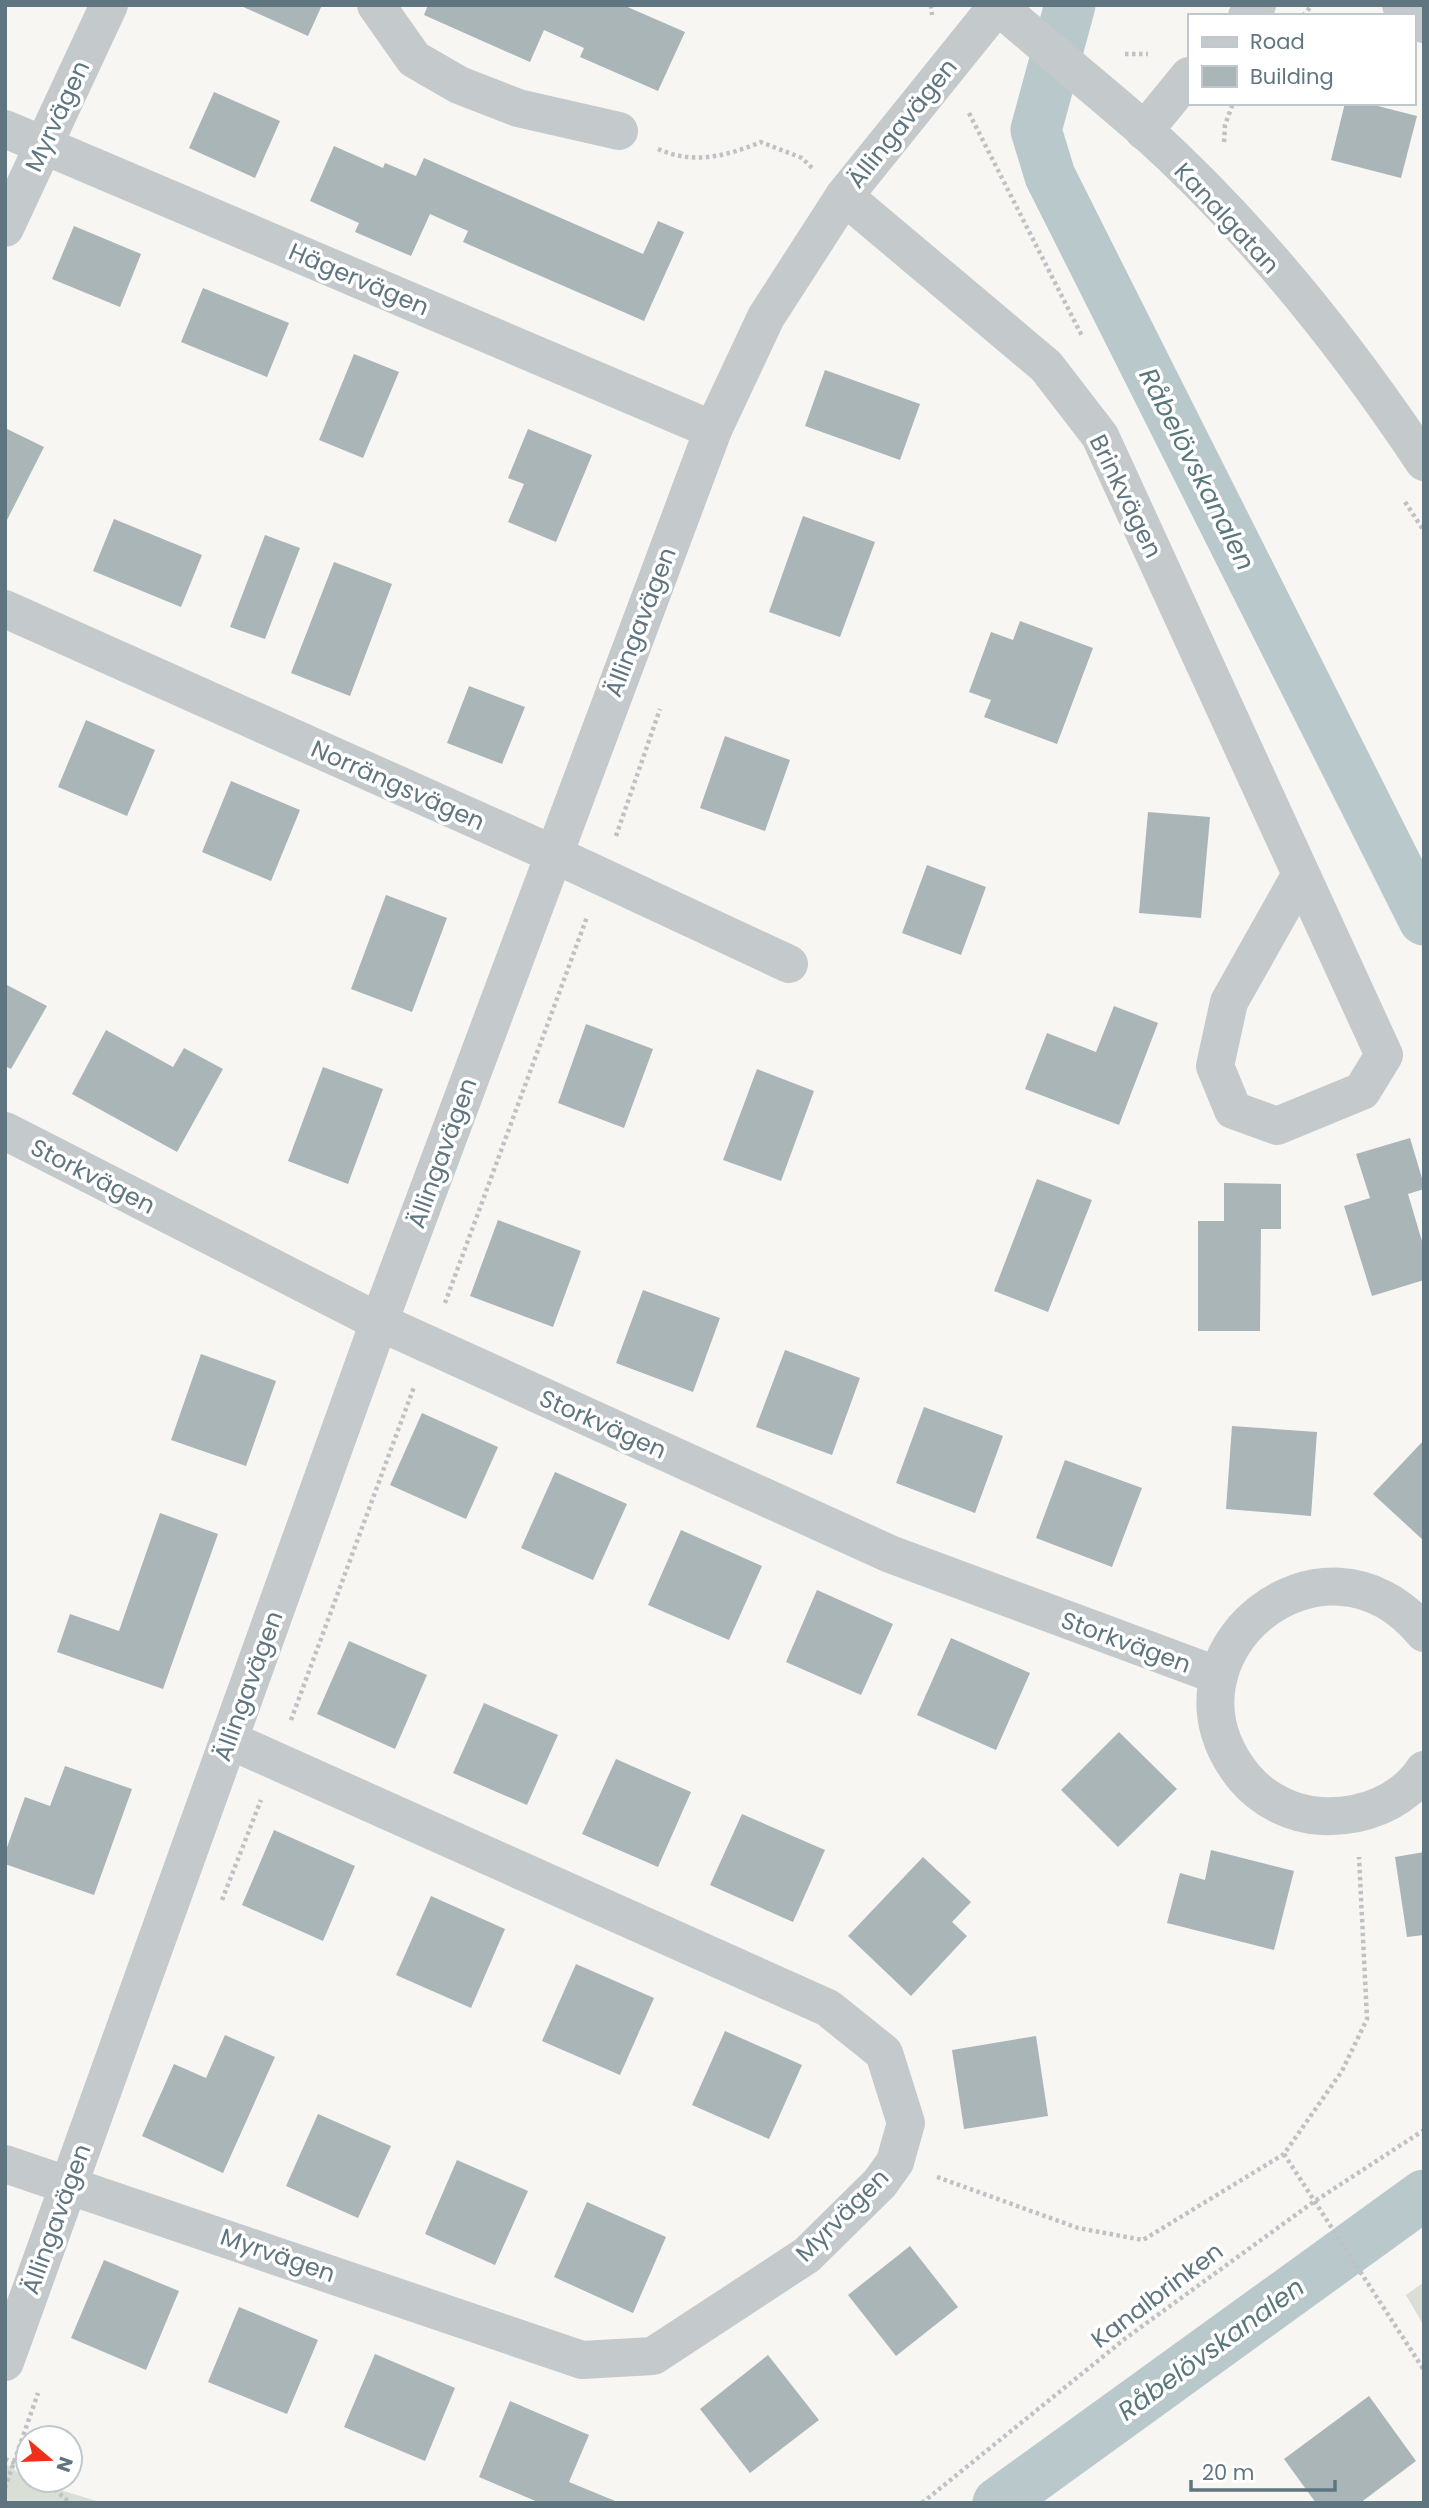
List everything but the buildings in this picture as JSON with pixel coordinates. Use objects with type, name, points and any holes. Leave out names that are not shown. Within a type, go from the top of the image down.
[{"type":"street","name":"Myrvägen","points":[[5,228],[109,5]]},
{"type":"street","points":[[376,5],[414,59],[459,85],[518,108],[619,131]]},
{"type":"street","name":"Kanalgatan","points":[[997,5],[1144,131],[1221,206],[1315,315],[1394,418],[1424,462]]},
{"type":"street","name":"Ällingavägen","points":[[5,2362],[379,1322],[713,429],[766,317],[844,196],[997,5]]},
{"type":"street","points":[[1144,131],[1188,77]]},
{"type":"street","name":"Hägervägen","points":[[5,129],[713,429]]},
{"type":"street","name":"Brinkvägen","points":[[844,196],[1046,366],[1100,436],[1384,1055],[1362,1091],[1277,1126],[1233,1110],[1215,1066],[1229,1002],[1300,876]]},
{"type":"street","name":"Norrängsvägen","points":[[5,609],[602,876],[789,964]]},
{"type":"street","name":"Storkvägen","points":[[5,1131],[379,1322],[890,1554],[1219,1676]]},
{"type":"street","name":"Storkvägen","points":[[1424,1633],[1398,1608],[1374,1594],[1346,1587],[1308,1588],[1273,1601],[1258,1612],[1234,1641],[1219,1676],[1216,1695],[1220,1734],[1237,1768],[1250,1784],[1273,1801],[1299,1812],[1338,1817],[1357,1814],[1392,1800],[1424,1770]]},
{"type":"street","name":"Myrvägen","points":[[5,2164],[69,2183],[582,2360],[653,2356],[807,2255],[880,2183],[895,2162],[906,2123],[884,2053],[828,2008],[229,1740]]},
{"type":"path","points":[[1116,54],[1150,54]]},
{"type":"path","points":[[619,131],[666,152],[700,159],[725,157],[761,142],[775,145],[802,158],[844,196]]},
{"type":"path","points":[[1402,498],[1424,531]]},
{"type":"path","points":[[222,1901],[602,876],[661,706]]},
{"type":"path","points":[[895,2162],[1078,2228],[1143,2240],[1284,2154],[1342,2071],[1367,2019],[1357,1814]]},
{"type":"path","name":"Kanalbrinken","points":[[922,2503],[1126,2338],[1312,2203],[1424,2130]]},
{"type":"path","points":[[1284,2154],[1312,2203],[1424,2370]]},
{"type":"path","points":[[5,2488],[40,2386]]},
{"type":"path","points":[[5,2459],[13,2462]]},
{"type":"shaded area","points":[[1424,2282],[1424,2326],[1406,2295]]},
{"type":"shaded area","points":[[5,2463],[14,2470],[14,2494],[74,2494],[103,2503],[5,2503]]},
{"type":"waterway","name":"Råbelövskanalen","points":[[1070,5],[1036,130],[1050,176],[1424,920]]},
{"type":"waterway","name":"Råbelövskanalen","points":[[998,2503],[1424,2195]]}]
